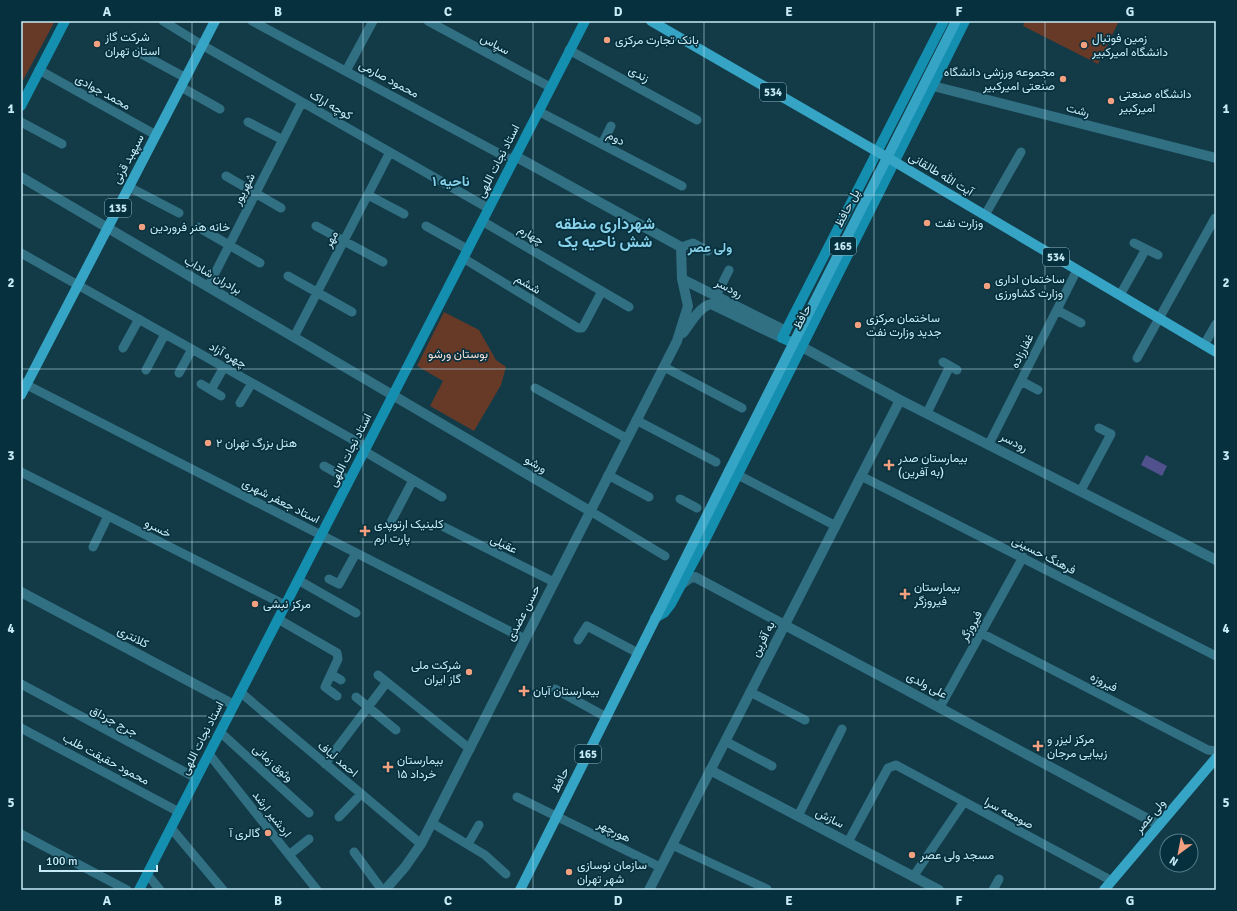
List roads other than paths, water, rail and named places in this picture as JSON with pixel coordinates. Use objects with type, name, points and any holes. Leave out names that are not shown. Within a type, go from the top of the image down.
[{"type":"main road","points":[[21,106],[65,21]]},
{"type":"main road","name":"سپهبد قرنی","points":[[21,395],[24,383],[78,285],[215,21]]},
{"type":"main road","name":"استاد نجات اللهی","points":[[139,890],[584,21]]},
{"type":"main road","name":"آیت الله طالقانی","points":[[651,21],[877,151],[1216,352]]},
{"type":"main road","name":"حافظ","points":[[784,334],[944,21]]},
{"type":"main road","name":"پل حافظ","points":[[734,473],[956,21]]},
{"type":"main road","name":"حافظ","points":[[520,890],[655,618],[802,347],[965,21]]},
{"type":"main road","points":[[913,80],[933,86]]},
{"type":"main road","points":[[844,214],[853,207],[861,208],[865,214],[863,225]]},
{"type":"main road","points":[[828,246],[829,256],[834,260],[841,261],[847,256]]},
{"type":"main road","points":[[784,334],[802,347]]},
{"type":"main road","name":"حافظ","points":[[655,618],[667,609],[682,584],[734,473]]},
{"type":"main road","name":"ولی عصر","points":[[1104,890],[1216,758]]},
{"type":"street","name":"کوچه اراک","points":[[163,21],[202,45],[488,208]]},
{"type":"street","name":"محمود صارمی","points":[[252,21],[681,247]]},
{"type":"street","points":[[346,71],[373,21]]},
{"type":"street","name":"سپاس","points":[[428,21],[550,87]]},
{"type":"street","name":"زندی","points":[[570,50],[697,120]]},
{"type":"street","points":[[138,52],[186,78]]},
{"type":"street","name":"محمد جوادی","points":[[39,70],[156,135]]},
{"type":"street","name":"رشت","points":[[933,86],[1216,158]]},
{"type":"street","points":[[181,88],[220,109]]},
{"type":"street","name":"شهریور","points":[[208,287],[302,102]]},
{"type":"street","name":"دوم","points":[[538,111],[682,186]]},
{"type":"street","points":[[21,122],[62,144]]},
{"type":"street","points":[[248,122],[282,140]]},
{"type":"street","points":[[602,144],[611,126]]},
{"type":"street","name":"مهر","points":[[294,337],[390,152]]},
{"type":"street","points":[[985,215],[1022,152]]},
{"type":"street","points":[[226,176],[281,208]]},
{"type":"street","name":"برادران شاداب","points":[[21,177],[393,395]]},
{"type":"street","points":[[129,187],[179,213]]},
{"type":"street","points":[[368,195],[404,214]]},
{"type":"street","points":[[1137,358],[1159,318],[1205,226],[1215,218]]},
{"type":"street","name":"چهارم","points":[[482,221],[629,307]]},
{"type":"street","points":[[316,226],[383,262]]},
{"type":"street","name":"ششم","points":[[426,226],[465,254],[578,328],[582,328],[602,291]]},
{"type":"street","points":[[198,227],[260,263]]},
{"type":"street","points":[[677,341],[688,306],[682,279],[681,247],[693,243],[708,251]]},
{"type":"street","points":[[1134,243],[1158,255]]},
{"type":"street","points":[[1120,295],[1146,249]]},
{"type":"street","name":"چهره آزاد","points":[[21,253],[252,383],[442,496]]},
{"type":"street","points":[[716,296],[729,270]]},
{"type":"street","name":"غفارزاده","points":[[989,444],[1078,270]]},
{"type":"street","points":[[288,276],[352,312]]},
{"type":"street","name":"رودسر","points":[[682,279],[784,334]]},
{"type":"street","name":"رودسر","points":[[677,341],[699,312],[707,305],[711,304],[784,334]]},
{"type":"street","points":[[1057,310],[1081,323]]},
{"type":"street","points":[[123,348],[139,319]]},
{"type":"street","points":[[1204,345],[1216,324]]},
{"type":"street","points":[[146,370],[165,334]]},
{"type":"street","name":"حسن عضدی","points":[[383,890],[405,867],[421,844],[626,438],[677,341]]},
{"type":"street","name":"رودسر","points":[[802,347],[900,400],[1081,490],[1216,561]]},
{"type":"street","points":[[179,373],[192,349]]},
{"type":"street","points":[[927,413],[950,366]]},
{"type":"street","points":[[211,390],[224,367]]},
{"type":"street","points":[[664,367],[742,408]]},
{"type":"street","points":[[1021,381],[1038,390]]},
{"type":"street","name":"استاد جعفر شهری","points":[[24,383],[524,639]]},
{"type":"street","points":[[240,403],[252,383]]},
{"type":"street","points":[[201,384],[220,396]]},
{"type":"street","points":[[535,388],[626,438]]},
{"type":"street","name":"ورشو","points":[[393,395],[665,556]]},
{"type":"street","name":"به آفرین","points":[[649,890],[900,400]]},
{"type":"street","points":[[636,420],[716,462]]},
{"type":"street","points":[[1081,490],[1111,434],[1099,428]]},
{"type":"street","points":[[324,466],[349,480]]},
{"type":"street","name":"خسرو","points":[[21,472],[285,605]]},
{"type":"street","points":[[734,473],[836,526]]},
{"type":"street","points":[[608,475],[649,497]]},
{"type":"street","name":"فرهنگ حسینی","points":[[861,476],[1216,656]]},
{"type":"street","points":[[391,522],[413,480]]},
{"type":"street","points":[[680,499],[697,508]]},
{"type":"street","points":[[93,547],[108,516]]},
{"type":"street","name":"عقیلی","points":[[444,527],[554,582]]},
{"type":"street","points":[[329,579],[339,584],[356,553]]},
{"type":"street","name":"فیروزگر","points":[[940,707],[1023,557]]},
{"type":"street","name":"علی ولدی","points":[[682,584],[690,578],[696,577],[1159,825]]},
{"type":"street","points":[[298,580],[356,613]]},
{"type":"street","name":"کلانتری","points":[[21,592],[234,705]]},
{"type":"street","points":[[278,619],[337,653],[338,659],[325,687],[337,696]]},
{"type":"street","points":[[578,640],[587,626],[638,653]]},
{"type":"street","name":"فیروزه","points":[[981,633],[1208,750],[1216,751]]},
{"type":"street","points":[[331,674],[342,680]]},
{"type":"street","points":[[378,675],[470,749]]},
{"type":"street","points":[[325,764],[387,682]]},
{"type":"street","name":"جرج جرداق","points":[[21,684],[196,778]]},
{"type":"street","points":[[555,689],[606,717]]},
{"type":"street","name":"احمد لباف","points":[[240,692],[421,844]]},
{"type":"street","points":[[750,692],[805,720]]},
{"type":"street","points":[[356,697],[396,730]]},
{"type":"street","name":"محمود حقیقت طلب","points":[[21,728],[179,812]]},
{"type":"street","points":[[798,816],[842,729]]},
{"type":"street","name":"وثوق زمانی","points":[[220,732],[310,812]]},
{"type":"street","points":[[725,741],[772,766]]},
{"type":"street","name":"اردشیر ارشد","points":[[209,754],[317,890]]},
{"type":"street","name":"صومعه سرا","points":[[848,842],[888,768],[896,765],[1112,881]]},
{"type":"street","name":"سازش","points":[[710,770],[939,890]]},
{"type":"street","points":[[339,817],[361,794]]},
{"type":"street","name":"هورچهر","points":[[518,797],[660,868]]},
{"type":"street","points":[[913,877],[964,802]]},
{"type":"street","points":[[432,823],[485,854],[506,874]]},
{"type":"street","points":[[468,844],[479,825]]},
{"type":"street","points":[[171,828],[223,890]]},
{"type":"street","points":[[21,834],[127,890]]},
{"type":"street","points":[[289,855],[309,839]]},
{"type":"street","points":[[672,845],[767,889]]},
{"type":"street","points":[[354,852],[383,890]]},
{"type":"street","points":[[147,874],[160,890]]},
{"type":"street","points":[[993,890],[999,879]]},
{"type":"place","name":"بانک تجارت مرکزی","points":[[607,40]]},
{"type":"place","name":"شرکت گاز استان تهران","points":[[97,44]]},
{"type":"place","name":"زمین فوتبال دانشگاه امیرکبیر","points":[[1084,45]]},
{"type":"place","name":"مجموعه ورزشی دانشگاه صنعتی امیرکبیر","points":[[1063,79]]},
{"type":"place","name":"دانشگاه صنعتی امیرکبیر","points":[[1111,101]]},
{"type":"place","name":"وزارت نفت","points":[[927,223]]},
{"type":"place","name":"خانه هنر فروردین","points":[[142,227]]},
{"type":"place","name":"ساختمان اداری وزارت کشاورزی","points":[[987,286]]},
{"type":"place","name":"ساختمان مرکزی جدید وزارت نفت","points":[[858,325]]},
{"type":"place","name":"هتل بزرگ تهران ۲","points":[[208,443]]},
{"type":"place","name":"بیمارستان صدر (به آفرین)","points":[[889,465]]},
{"type":"place","name":"کلینیک ارتوپدی پارت ارم","points":[[365,531]]},
{"type":"place","name":"بیمارستان فیروزگر","points":[[905,594]]},
{"type":"place","name":"مرکز نبشی","points":[[255,604]]},
{"type":"place","name":"شرکت ملی گاز ایران","points":[[469,672]]},
{"type":"place","name":"بیمارستان آبان","points":[[524,691]]},
{"type":"place","name":"مرکز لیزر و زیبایی مرجان","points":[[1038,746]]},
{"type":"place","name":"بیمارستان ۱۵ خرداد","points":[[388,767]]},
{"type":"place","name":"گالری آ","points":[[268,833]]},
{"type":"place","name":"مسجد ولی عصر","points":[[912,855]]},
{"type":"place","name":"سازمان نوسازی شهر تهران","points":[[569,872]]},
{"type":"district","name":"ناحیه ۱","points":[[451,181]]},
{"type":"district","name":"شهرداری منطقه شش ناحیه یک","points":[[605,232]]},
{"type":"district","name":"ولی عصر","points":[[710,247]]},
{"type":"park label","name":"بوستان ورشو","points":[[458,354]]}]
